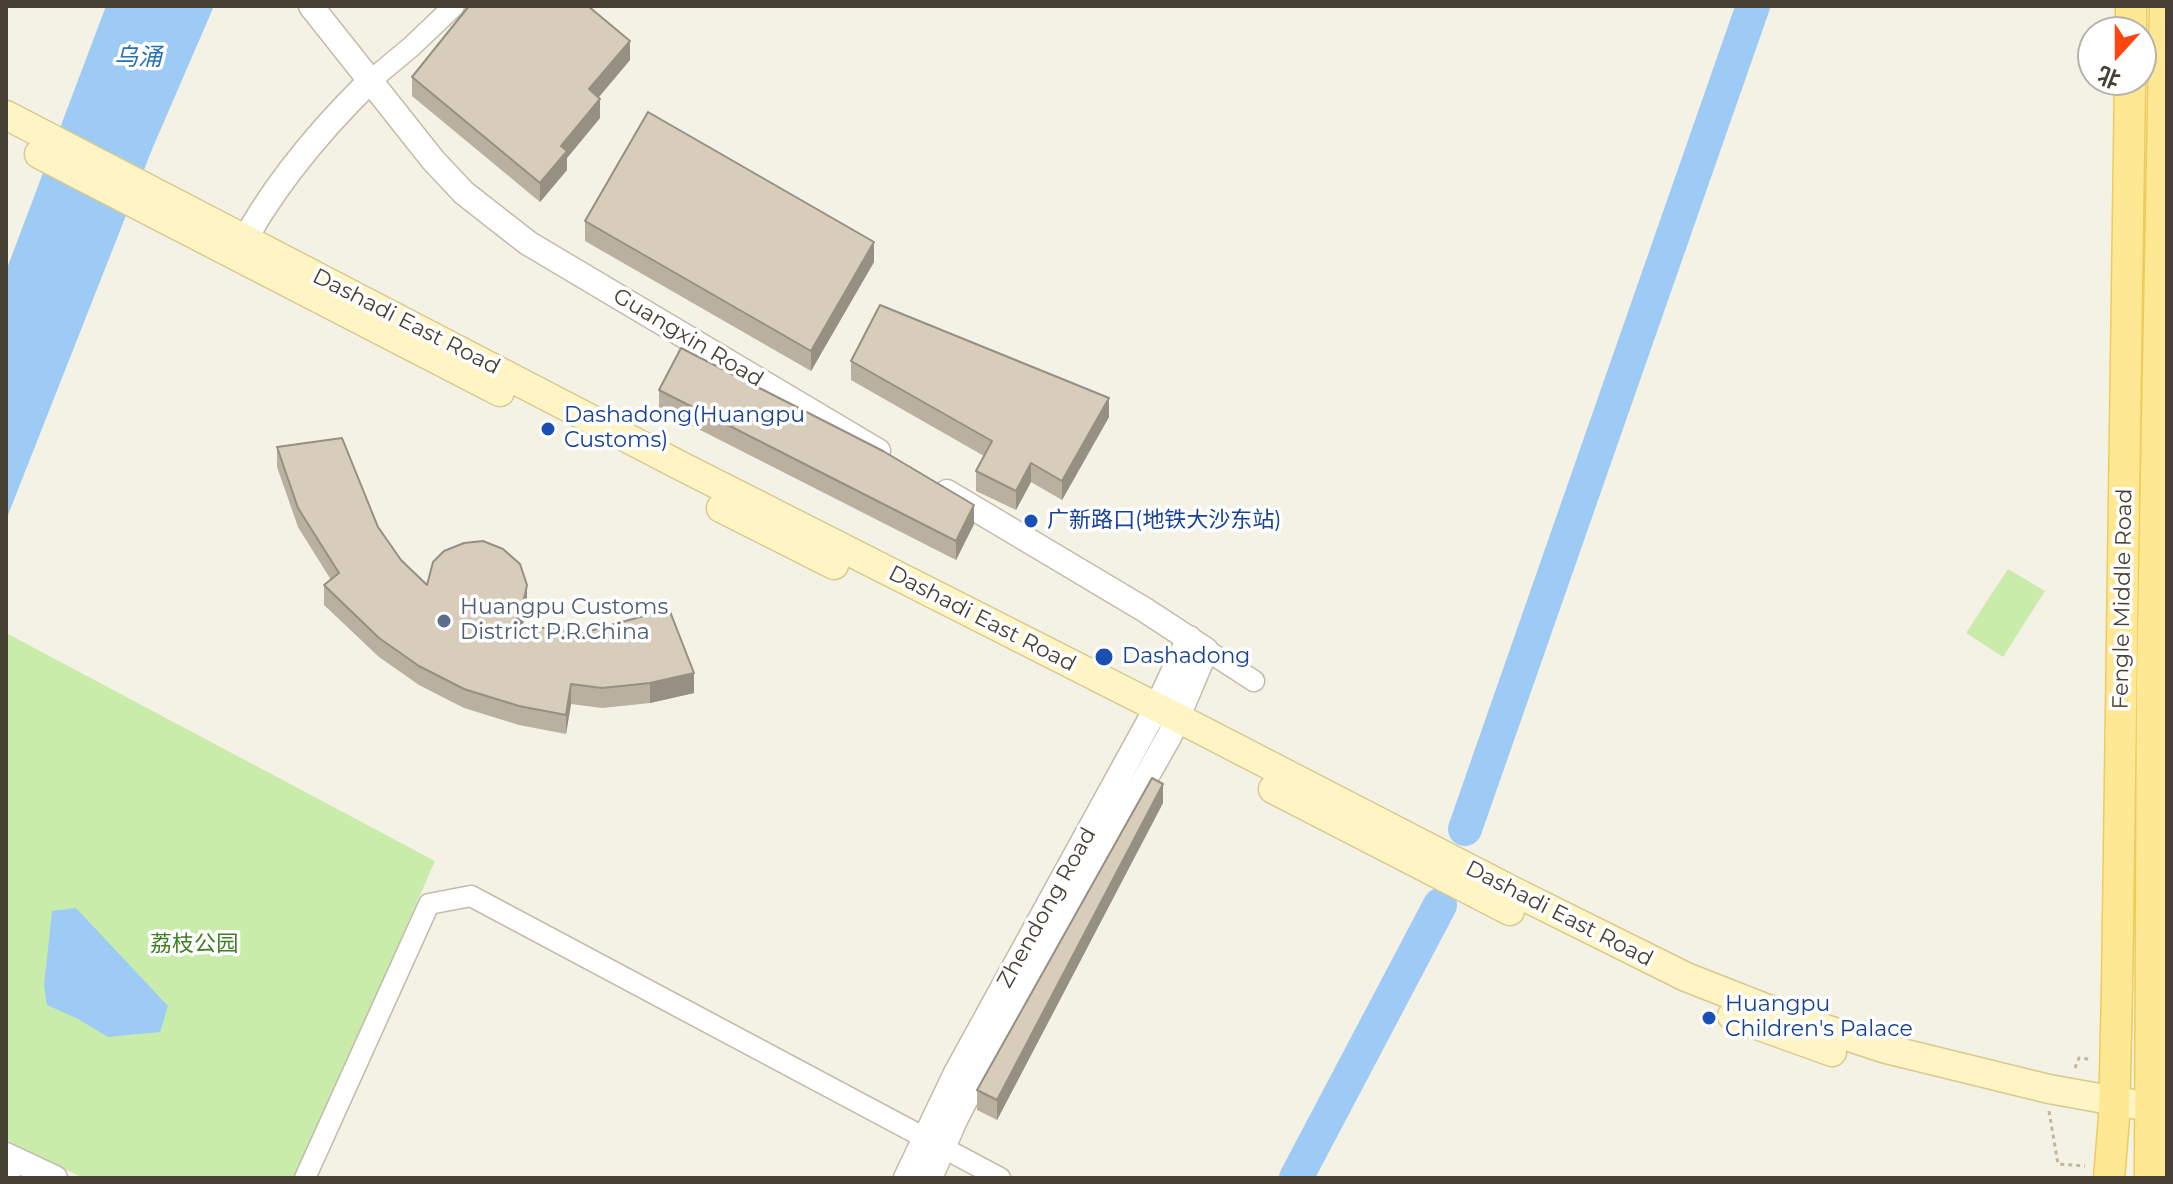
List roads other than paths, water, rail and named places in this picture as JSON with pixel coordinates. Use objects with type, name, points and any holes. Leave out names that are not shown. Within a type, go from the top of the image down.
[{"type":"main road","name":"Fengle Middle Road","points":[[2150,1178],[2158,1117],[2152,682],[2164,222],[2165,6]]},
{"type":"main road","name":"Fengle Middle Road","points":[[2109,1178],[2114,1109],[2130,96]]},
{"type":"main road","name":"Dashadi East Road","points":[[6,115],[39,143],[240,247],[771,534],[1163,721],[1635,953],[1738,998],[1886,1049],[2049,1089],[2114,1109],[2158,1117]]},
{"type":"main road","name":"Dashadi East Road","points":[[6,137],[39,143]]},
{"type":"main road","name":"Dashadi East Road","points":[[1163,721],[1425,868],[1702,1004],[1780,1034],[1956,1088],[2048,1106],[2114,1109]]},
{"type":"street","name":"Guangxin Road","points":[[311,6],[433,160],[464,193],[528,243],[900,464]]},
{"type":"street","points":[[240,247],[273,196],[329,121],[454,6]]},
{"type":"street","points":[[926,479],[1254,681]]},
{"type":"street","name":"Zhendong Road","points":[[906,1178],[934,1141],[994,1045],[1163,721],[1197,644]]},
{"type":"street","points":[[305,1178],[429,904],[471,896],[1000,1178]]},
{"type":"street","name":"Zhendong Road","points":[[930,1178],[934,1141]]},
{"type":"street","points":[[6,1155],[55,1178]]},
{"type":"water","name":"乌涌","points":[[106,6],[214,6],[153,147],[6,520],[6,271]]},
{"type":"water","points":[[76,908],[168,1006],[160,1032],[108,1037],[47,1005],[44,986],[52,911]]},
{"type":"waterway","points":[[1465,829],[1753,6]]},
{"type":"waterway","points":[[1296,1178],[1440,905]]},
{"type":"place","name":"Dashadong(Huangpu Customs)","points":[[548,429]]},
{"type":"place","name":"广新路口(地铁大沙东站)","points":[[1031,521]]},
{"type":"place","name":"Huangpu Customs District P.R.China","points":[[444,621]]},
{"type":"place","name":"Dashadong","points":[[1104,657]]},
{"type":"place","name":"Huangpu Children's Palace","points":[[1709,1018]]},
{"type":"park label","name":"荔枝公园","points":[[194,945]]}]
